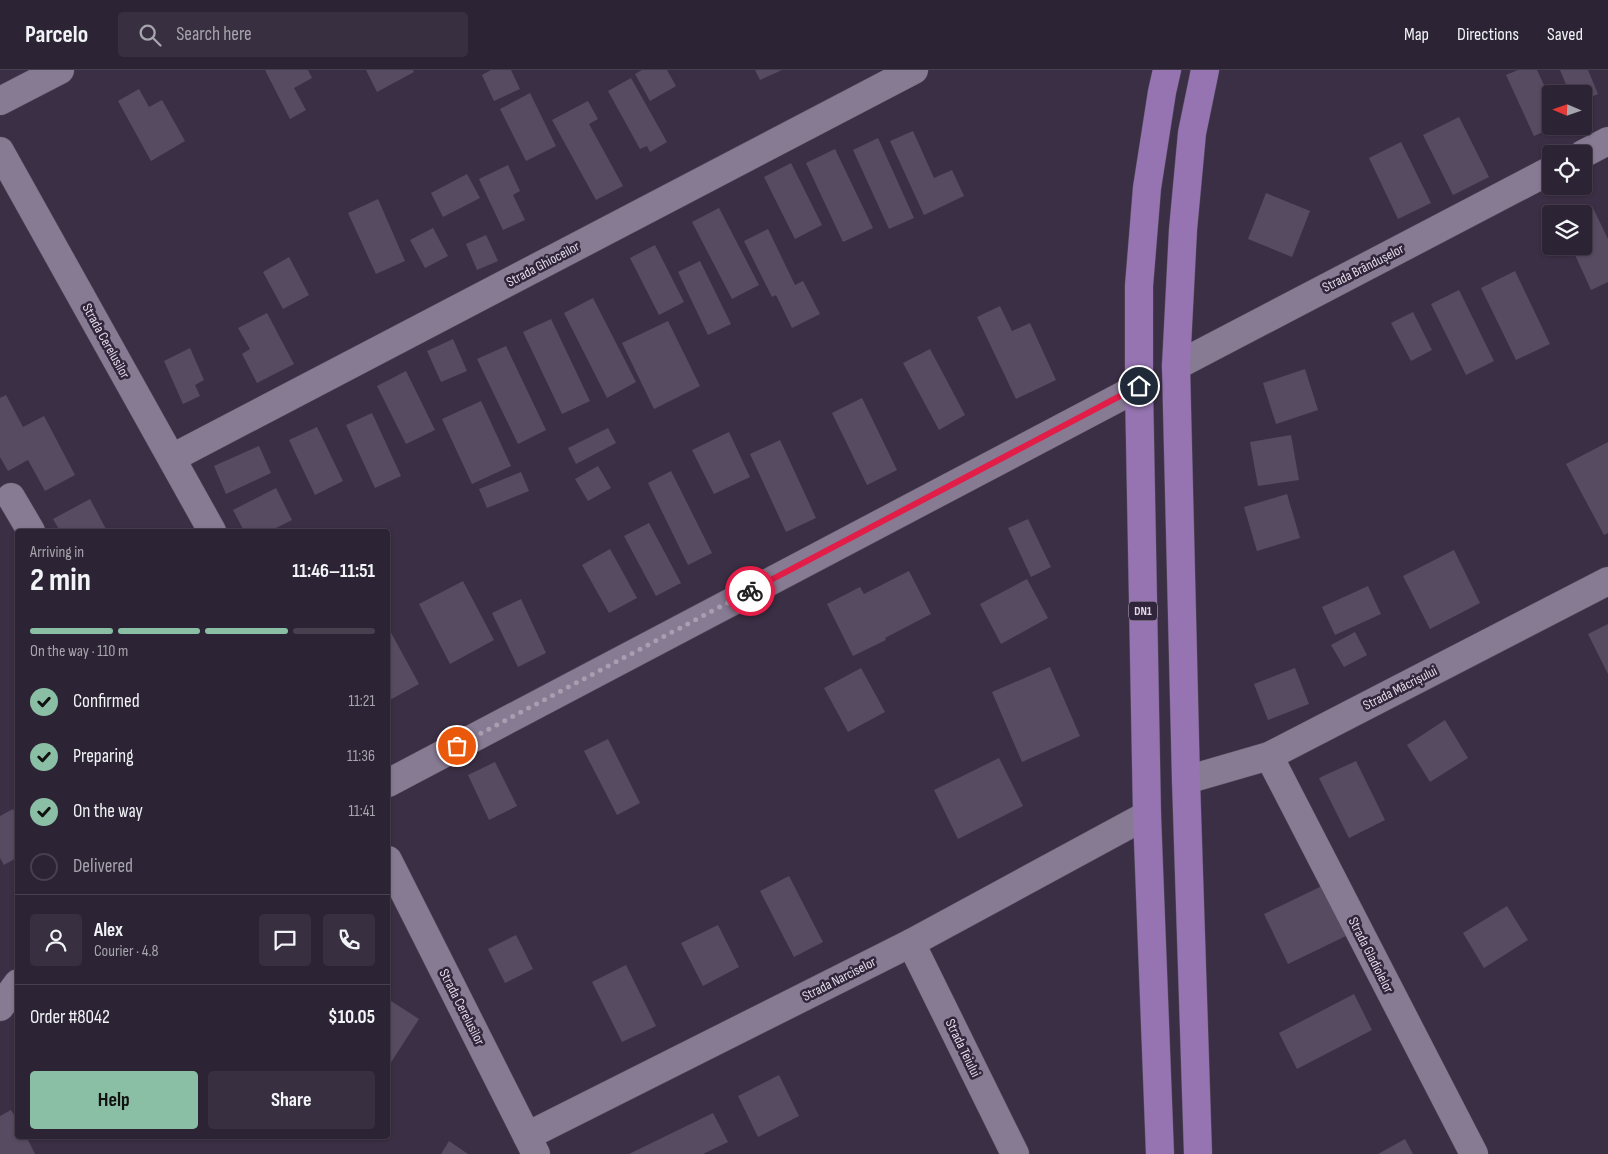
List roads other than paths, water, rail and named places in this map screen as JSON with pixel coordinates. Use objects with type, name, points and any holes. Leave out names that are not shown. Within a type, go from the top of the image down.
[{"type":"highway","name":"DN1","points":[[1160,1154],[1147,815],[1139,386],[1139,286],[1146,208],[1160,102],[1167,70]]},
{"type":"highway","points":[[1198,1154],[1186,780],[1176,366],[1184,210],[1192,133],[1205,70]]},
{"type":"street","points":[[0,101],[60,70]]},
{"type":"street","name":"Strada Ghioceilor","points":[[172,458],[914,70]]},
{"type":"street","points":[[1592,149],[1608,141]]},
{"type":"street","name":"Strada Cerelusilor","points":[[0,151],[211,529]]},
{"type":"street","name":"Strada Brândușelor","points":[[1176,366],[1542,175]]},
{"type":"street","points":[[390,782],[1139,386]]},
{"type":"street","points":[[11,497],[30,529]]},
{"type":"street","name":"Strada Măcrișului","points":[[1186,780],[1269,756],[1608,581]]},
{"type":"street","name":"Strada Gladiolelor","points":[[1269,756],[1474,1154]]},
{"type":"street","name":"Strada Narciselor","points":[[532,1145],[1147,815]]},
{"type":"street","name":"Strada Cerelusilor","points":[[390,864],[532,1145]]},
{"type":"street","name":"Strada Teiului","points":[[911,943],[1015,1154]]},
{"type":"street","points":[[0,1007],[15,987]]}]
